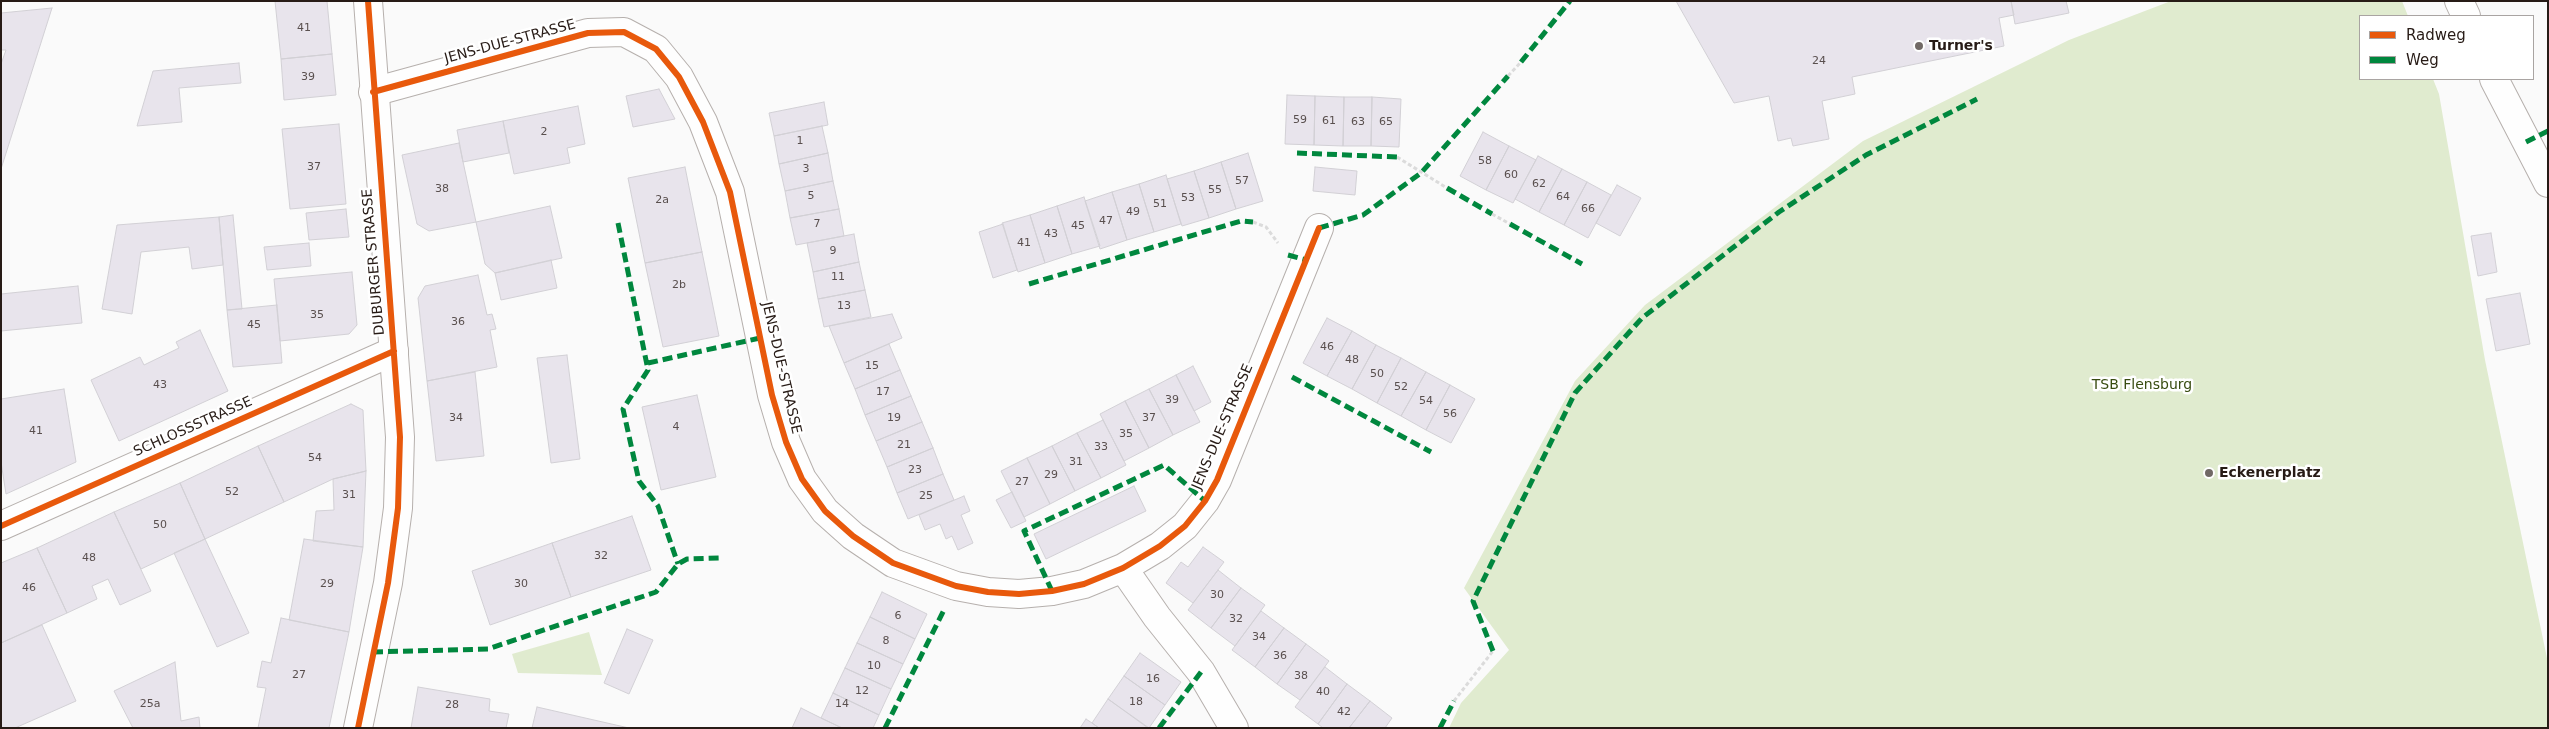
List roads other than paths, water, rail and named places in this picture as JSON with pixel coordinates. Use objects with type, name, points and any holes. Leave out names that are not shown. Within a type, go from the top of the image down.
[{"type":"street","name":"DUBURGER STRASSE","points":[[358,728],[388,582],[398,508],[400,437],[368,1]]},
{"type":"street","points":[[2459,1],[2466,15]]},
{"type":"street","name":"JENS-DUE-STRASSE","points":[[374,92],[588,33],[624,32],[656,49],[679,77],[703,122],[730,192],[772,395],[786,442],[802,478],[825,511],[853,536],[893,563],[956,586],[1019,594],[1052,591],[1084,584],[1123,568],[1160,546],[1185,526],[1205,501],[1217,480],[1319,228]]},
{"type":"street","points":[[2495,80],[2548,183]]},
{"type":"street","name":"SCHLOSSSTRASSE","points":[[1,526],[394,351]]},
{"type":"street","points":[[1123,568],[1157,617],[1201,672],[1234,728]]},
{"type":"place","name":"Turner's","points":[[1919,46]]},
{"type":"place","name":"Eckenerplatz","points":[[2209,473]]},
{"type":"park label","name":"TSB Flensburg","points":[[2142,385]]}]
